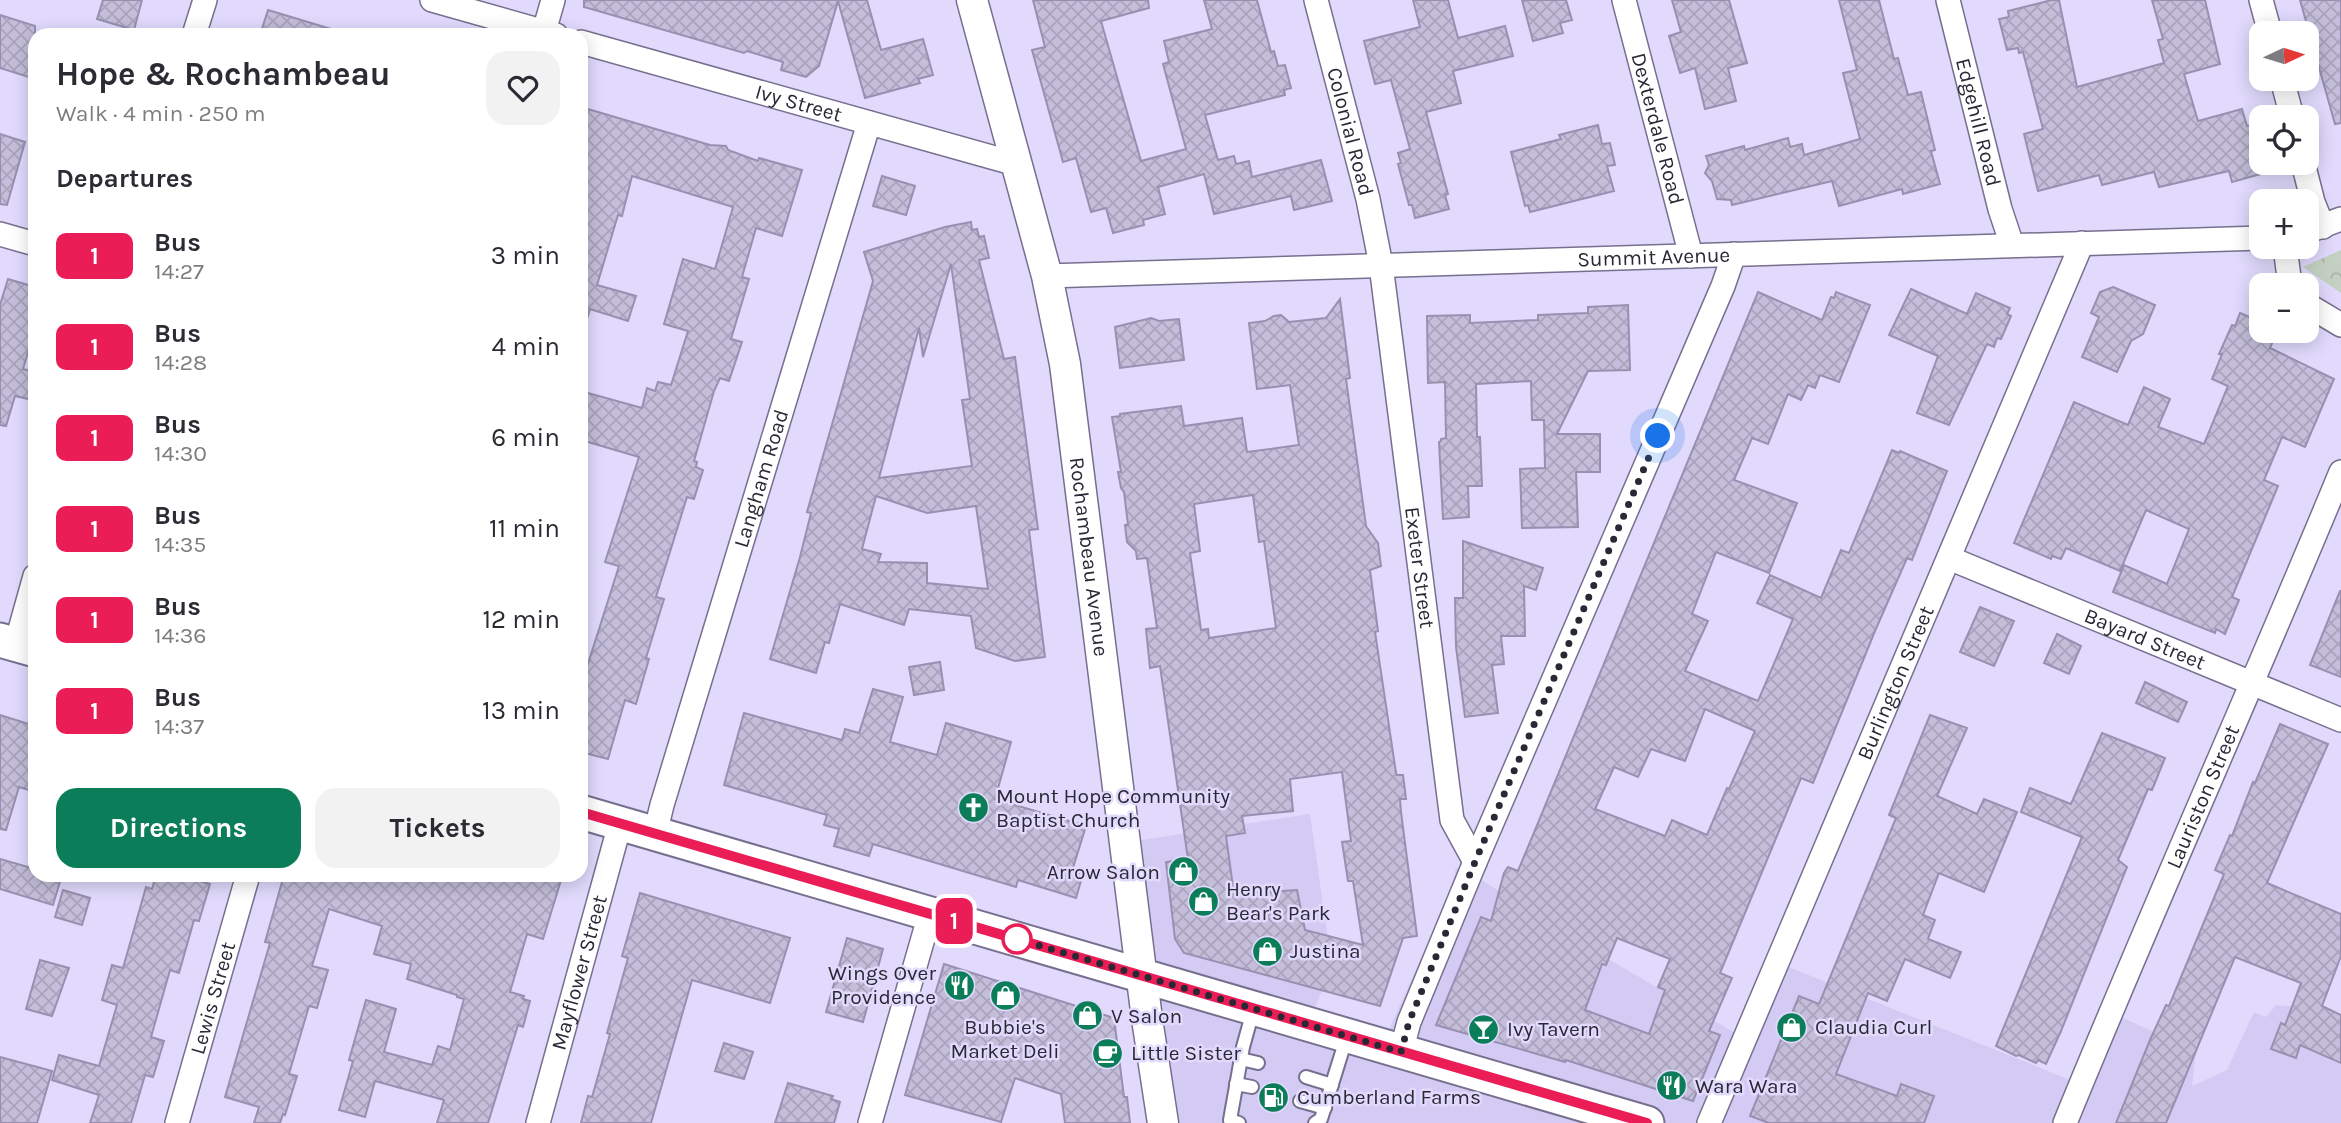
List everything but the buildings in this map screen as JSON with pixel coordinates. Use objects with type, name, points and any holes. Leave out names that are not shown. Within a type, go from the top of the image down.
[{"type":"main road","points":[[588,814],[1647,1123]]},
{"type":"street","points":[[196,28],[205,0]]},
{"type":"street","points":[[432,0],[528,28]]},
{"type":"street","points":[[549,28],[553,0]]},
{"type":"street","name":"Rochambeau Avenue","points":[[972,0],[1047,276],[1065,364],[1163,1123]]},
{"type":"street","name":"Colonial Road","points":[[1316,0],[1368,199],[1381,265]]},
{"type":"street","name":"Dexterdale Road","points":[[1624,0],[1691,256]]},
{"type":"street","name":"Edgehill Road","points":[[1948,0],[2000,209],[2012,245]]},
{"type":"street","points":[[2262,0],[2267,21]]},
{"type":"street","name":"Ivy Street","points":[[588,44],[1016,164]]},
{"type":"street","name":"Langham Road","points":[[655,834],[869,123]]},
{"type":"street","points":[[2306,175],[2324,226]]},
{"type":"street","points":[[0,234],[28,242]]},
{"type":"street","name":"Summit Avenue","points":[[1047,276],[2249,238]]},
{"type":"street","name":"Burlington Street","points":[[1709,1123],[2082,243]]},
{"type":"street","points":[[1401,1052],[1409,1022],[1475,862],[1734,254]]},
{"type":"street","name":"Exeter Street","points":[[1381,265],[1451,820],[1475,862]]},
{"type":"street","points":[[2319,312],[2341,325]]},
{"type":"street","name":"Lauriston Street","points":[[2065,1123],[2132,960],[2254,683],[2341,472]]},
{"type":"street","name":"Bayard Street","points":[[1950,558],[2341,720]]},
{"type":"street","points":[[17,645],[28,603]]},
{"type":"street","name":"Mayflower Street","points":[[538,1123],[620,824]]},
{"type":"street","name":"Lewis Street","points":[[177,1123],[246,882]]},
{"type":"street","points":[[870,1123],[930,914]]},
{"type":"lane","points":[[1233,1122],[1236,1084],[1254,1008]]},
{"type":"lane","points":[[1315,1123],[1321,1119],[1325,1108],[1347,1035]]},
{"type":"lane","points":[[1241,1059],[1258,1063]]},
{"type":"lane","points":[[1306,1077],[1332,1085]]},
{"type":"lane","points":[[1236,1084],[1252,1087]]},
{"type":"lane","points":[[1300,1101],[1325,1108]]},
{"type":"shaded area","points":[[1310,814],[1332,967],[1305,1031],[1380,1050],[1450,893],[1456,868],[1466,870],[1569,936],[1744,1038],[1786,966],[2073,1081],[2114,1014],[2196,1051],[2192,1086],[2227,1070],[2254,1012],[2266,1017],[2276,1005],[2313,1008],[2341,1061],[2341,1123],[1155,1123],[1122,843]]},
{"type":"green space","points":[[2341,250],[2341,293],[2319,278],[2319,273],[2312,273],[2303,267]]},
{"type":"bus line","name":"1","points":[[588,814],[1647,1123]]},
{"type":"place","name":"Mount Hope Community Baptist Church","points":[[973,808]]},
{"type":"place","name":"Arrow Salon","points":[[1183,872]]},
{"type":"place","name":"Henry Bear's Park","points":[[1203,901]]},
{"type":"place","name":"Justina","points":[[1267,951]]},
{"type":"place","name":"Wings Over Providence","points":[[959,985]]},
{"type":"place","name":"Bubbie's Market Deli","points":[[1005,995]]},
{"type":"place","name":"V Salon","points":[[1088,1016]]},
{"type":"place","name":"Claudia Curl","points":[[1792,1027]]},
{"type":"place","name":"Ivy Tavern","points":[[1484,1029]]},
{"type":"place","name":"Little Sister","points":[[1108,1053]]},
{"type":"place","name":"Wara Wara","points":[[1672,1086]]},
{"type":"place","name":"Cumberland Farms","points":[[1274,1097]]},
{"type":"route","points":[[1017,939],[1010,937],[1401,1052],[1409,1022],[1475,862],[1658,436]]}]
